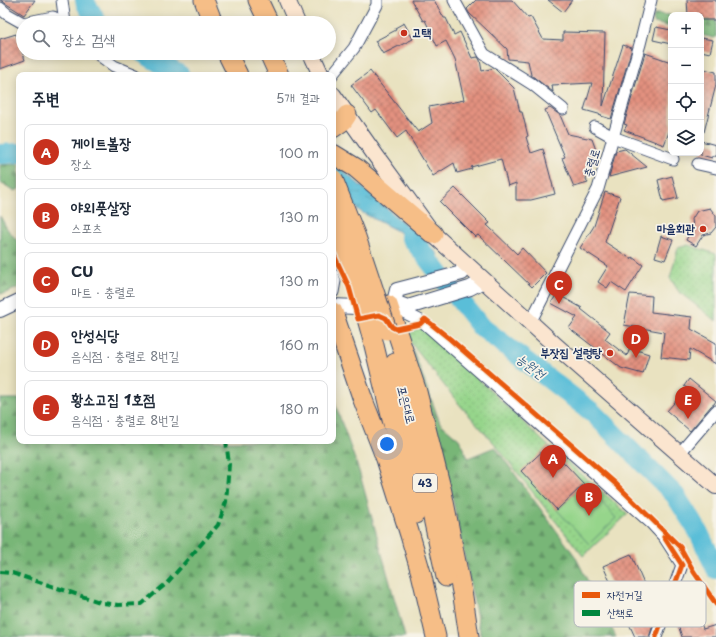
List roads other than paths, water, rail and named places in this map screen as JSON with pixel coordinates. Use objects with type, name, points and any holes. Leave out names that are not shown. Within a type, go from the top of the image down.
[{"type":"highway","points":[[204,0],[210,16]]},
{"type":"highway","points":[[245,0],[252,16]]},
{"type":"highway","points":[[258,0],[266,16]]},
{"type":"highway","points":[[230,60],[236,72]]},
{"type":"highway","points":[[272,60],[278,72]]},
{"type":"highway","points":[[285,60],[290,72]]},
{"type":"highway","points":[[336,126],[343,121],[347,115]]},
{"type":"highway","points":[[336,156],[356,168],[433,234]]},
{"type":"highway","name":"포은대로","points":[[336,187],[356,237],[379,331],[443,637]]},
{"type":"highway","name":"43","points":[[336,222],[355,276],[379,331]]},
{"type":"highway","points":[[393,299],[438,476],[463,598],[469,637]]},
{"type":"highway","points":[[336,321],[360,393],[386,459],[408,528],[421,573],[436,637]]},
{"type":"highway","name":"포은대로","points":[[379,331],[414,432],[451,602],[457,637]]},
{"type":"main road","points":[[287,0],[294,16]]},
{"type":"main road","points":[[314,60],[320,72]]},
{"type":"main road","points":[[336,99],[433,234],[476,285],[530,323],[716,486]]},
{"type":"street","points":[[62,0],[64,16]]},
{"type":"street","points":[[334,72],[354,48],[377,5],[377,0]]},
{"type":"street","points":[[454,0],[484,54],[532,84],[563,109]]},
{"type":"street","name":"충렬로","points":[[530,323],[598,188],[640,44],[651,0]]},
{"type":"street","points":[[0,8],[16,19]]},
{"type":"street","points":[[106,60],[114,66],[129,72]]},
{"type":"street","points":[[595,127],[613,137],[673,160]]},
{"type":"street","points":[[698,164],[716,168]]},
{"type":"street","points":[[336,306],[356,307],[393,299],[463,268]]},
{"type":"street","points":[[393,299],[408,307],[476,285]]},
{"type":"street","points":[[393,299],[423,322],[651,523],[664,537],[682,564],[676,581]]},
{"type":"street","points":[[0,310],[16,302]]},
{"type":"street","points":[[679,454],[716,411]]},
{"type":"street","points":[[656,637],[660,627]]},
{"type":"water","points":[[336,165],[438,254],[417,260],[403,234],[363,213],[336,195]]},
{"type":"waterway","points":[[85,0],[94,16]]},
{"type":"waterway","points":[[155,60],[175,72]]},
{"type":"waterway","name":"능원천","points":[[0,154],[16,153]]},
{"type":"waterway","name":"능원천","points":[[410,236],[480,326],[592,412],[675,495],[698,531],[716,569]]},
{"type":"place","name":"고택","points":[[404,33]]},
{"type":"place","name":"마을회관","points":[[703,229]]},
{"type":"place","name":"CU","points":[[559,304]]},
{"type":"place","name":"부잣집 설렁탕","points":[[610,353]]},
{"type":"place","name":"안성식당","points":[[636,358]]},
{"type":"place","name":"황소고집 1호점","points":[[688,419]]},
{"type":"place","name":"게이트볼장","points":[[553,478]]},
{"type":"place","name":"야외풋살장","points":[[589,516]]}]
